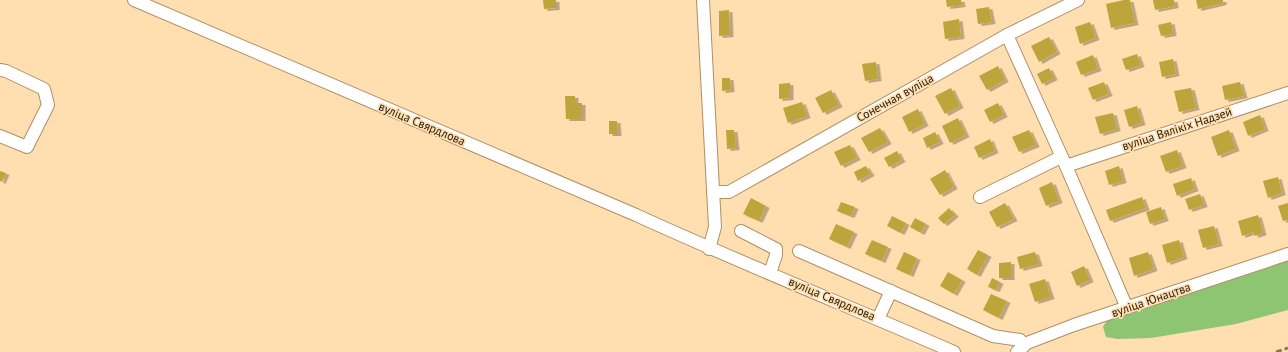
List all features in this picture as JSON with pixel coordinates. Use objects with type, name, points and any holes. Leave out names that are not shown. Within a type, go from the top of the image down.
[{"type":"street","name":"вуліца Свярдлова","points":[[134,0],[954,352]]},
{"type":"street","points":[[703,0],[715,226],[709,248]]},
{"type":"street","name":"Сонечная вуліца","points":[[713,192],[729,192],[1007,35],[1078,0]]},
{"type":"street","points":[[1007,35],[1064,161],[1126,308]]},
{"type":"street","points":[[0,70],[6,71],[44,89],[48,105],[28,147],[0,136]]},
{"type":"street","name":"вуліца Вялікіх Надзей","points":[[980,197],[1064,161],[1288,93]]},
{"type":"street","points":[[741,231],[776,249],[776,255],[770,273]]},
{"type":"street","points":[[799,251],[993,336],[1020,340],[1020,349]]},
{"type":"street","name":"вуліца Юнацтва","points":[[1020,349],[1074,325],[1288,254]]},
{"type":"street","points":[[878,319],[891,291]]},
{"type":"green space","points":[[1288,261],[1288,310],[1236,324],[1151,338],[1118,339],[1106,337],[1103,327],[1107,320]]},
{"type":"building","points":[[543,0],[556,0],[556,8],[544,9]]},
{"type":"building","points":[[946,0],[961,0],[962,5],[947,7]]},
{"type":"building","points":[[1130,0],[1135,23],[1111,28],[1106,4]]},
{"type":"building","points":[[1153,0],[1174,0],[1175,6],[1155,10]]},
{"type":"building","points":[[1196,0],[1223,0],[1223,3],[1198,9]]},
{"type":"building","points":[[989,7],[992,22],[978,24],[976,9]]},
{"type":"building","points":[[729,10],[730,35],[719,36],[719,11]]},
{"type":"building","points":[[959,19],[961,37],[945,39],[943,22]]},
{"type":"building","points":[[1090,22],[1096,38],[1080,44],[1075,27]]},
{"type":"building","points":[[1171,22],[1173,34],[1161,36],[1158,25]]},
{"type":"building","points":[[1049,37],[1057,52],[1039,62],[1031,46]]},
{"type":"building","points":[[1137,54],[1141,65],[1126,70],[1122,59]]},
{"type":"building","points":[[1093,55],[1098,69],[1081,75],[1076,62]]},
{"type":"building","points":[[1173,59],[1176,74],[1162,77],[1159,62]]},
{"type":"building","points":[[876,62],[878,79],[865,81],[862,64]]},
{"type":"building","points":[[998,66],[1005,80],[987,90],[979,76]]},
{"type":"building","points":[[1049,68],[1054,78],[1042,84],[1037,74]]},
{"type":"building","points":[[722,78],[730,78],[731,90],[722,91]]},
{"type":"building","points":[[1104,82],[1109,94],[1093,100],[1088,88]]},
{"type":"building","points":[[1240,82],[1244,96],[1225,100],[1222,86]]},
{"type":"building","points":[[790,83],[790,98],[779,99],[779,84]]},
{"type":"building","points":[[951,88],[960,106],[945,114],[935,96]]},
{"type":"building","points":[[1191,88],[1196,108],[1179,112],[1174,91]]},
{"type":"building","points":[[831,90],[839,105],[823,113],[815,98]]},
{"type":"building","points":[[565,96],[575,96],[575,103],[582,103],[582,119],[566,119]]},
{"type":"building","points":[[802,102],[807,116],[788,123],[783,108]]},
{"type":"building","points":[[998,103],[1004,115],[990,122],[984,110]]},
{"type":"building","points":[[1137,106],[1142,123],[1129,127],[1124,110]]},
{"type":"building","points":[[918,109],[925,124],[909,132],[902,117]]},
{"type":"building","points":[[1113,113],[1117,129],[1100,134],[1095,117]]},
{"type":"building","points":[[1260,115],[1265,129],[1248,136],[1243,122]]},
{"type":"building","points":[[958,118],[966,135],[950,143],[942,126]]},
{"type":"building","points":[[609,121],[617,121],[618,134],[609,134]]},
{"type":"building","points":[[880,128],[888,142],[869,152],[861,138]]},
{"type":"building","points":[[726,130],[734,130],[736,148],[727,149]]},
{"type":"building","points":[[1029,130],[1036,145],[1019,152],[1012,137]]},
{"type":"building","points":[[1229,130],[1236,149],[1218,156],[1211,137]]},
{"type":"building","points":[[935,132],[940,142],[927,148],[923,138]]},
{"type":"building","points":[[990,139],[995,151],[979,158],[974,147]]},
{"type":"building","points":[[850,145],[857,158],[841,166],[834,152]]},
{"type":"building","points":[[1177,150],[1183,166],[1166,172],[1160,156]]},
{"type":"building","points":[[897,151],[902,160],[889,167],[884,158]]},
{"type":"building","points":[[866,166],[871,174],[858,181],[854,172]]},
{"type":"building","points":[[1119,166],[1123,181],[1109,185],[1105,171]]},
{"type":"building","points":[[945,170],[954,187],[940,195],[930,179]]},
{"type":"building","points":[[0,171],[6,173],[2,182],[0,181]]},
{"type":"building","points":[[1278,177],[1282,193],[1268,198],[1263,181]]},
{"type":"building","points":[[1191,178],[1195,189],[1177,196],[1173,184]]},
{"type":"building","points":[[1052,182],[1059,201],[1046,206],[1039,188]]},
{"type":"building","points":[[1200,194],[1204,205],[1189,210],[1185,199]]},
{"type":"building","points":[[1142,197],[1146,208],[1110,221],[1106,210]]},
{"type":"building","points":[[751,198],[766,206],[759,221],[743,214]]},
{"type":"building","points":[[841,202],[855,207],[851,216],[837,211]]},
{"type":"building","points":[[1005,203],[1014,219],[997,227],[989,212]]},
{"type":"building","points":[[1288,203],[1288,220],[1283,221],[1278,206]]},
{"type":"building","points":[[1161,207],[1165,219],[1150,224],[1146,212]]},
{"type":"building","points":[[949,208],[955,215],[944,224],[938,218]]},
{"type":"building","points":[[1258,215],[1263,233],[1255,236],[1253,232],[1242,236],[1238,221]]},
{"type":"building","points":[[892,216],[906,223],[901,233],[887,226]]},
{"type":"building","points":[[915,218],[926,224],[921,233],[910,227]]},
{"type":"building","points":[[836,224],[854,232],[847,247],[829,239]]},
{"type":"building","points":[[1214,226],[1219,244],[1203,248],[1198,230]]},
{"type":"building","points":[[872,240],[888,247],[882,261],[865,254]]},
{"type":"building","points":[[1179,240],[1184,257],[1167,263],[1162,245]]},
{"type":"building","points":[[978,250],[988,255],[977,275],[967,269]]},
{"type":"building","points":[[904,252],[917,258],[910,275],[896,269]]},
{"type":"building","points":[[1035,252],[1039,264],[1020,269],[1017,257]]},
{"type":"building","points":[[1148,252],[1154,269],[1134,276],[1129,258]]},
{"type":"building","points":[[1011,262],[1011,278],[999,278],[999,263]]},
{"type":"building","points":[[1084,266],[1090,280],[1077,286],[1071,272]]},
{"type":"building","points":[[948,272],[962,280],[954,294],[940,286]]},
{"type":"building","points":[[992,278],[1000,282],[996,290],[988,287]]},
{"type":"building","points":[[1045,279],[1051,297],[1035,302],[1029,284]]},
{"type":"building","points":[[991,294],[1007,301],[999,318],[983,310]]},
{"type":"railway","points":[[1276,352],[1288,348]]}]
